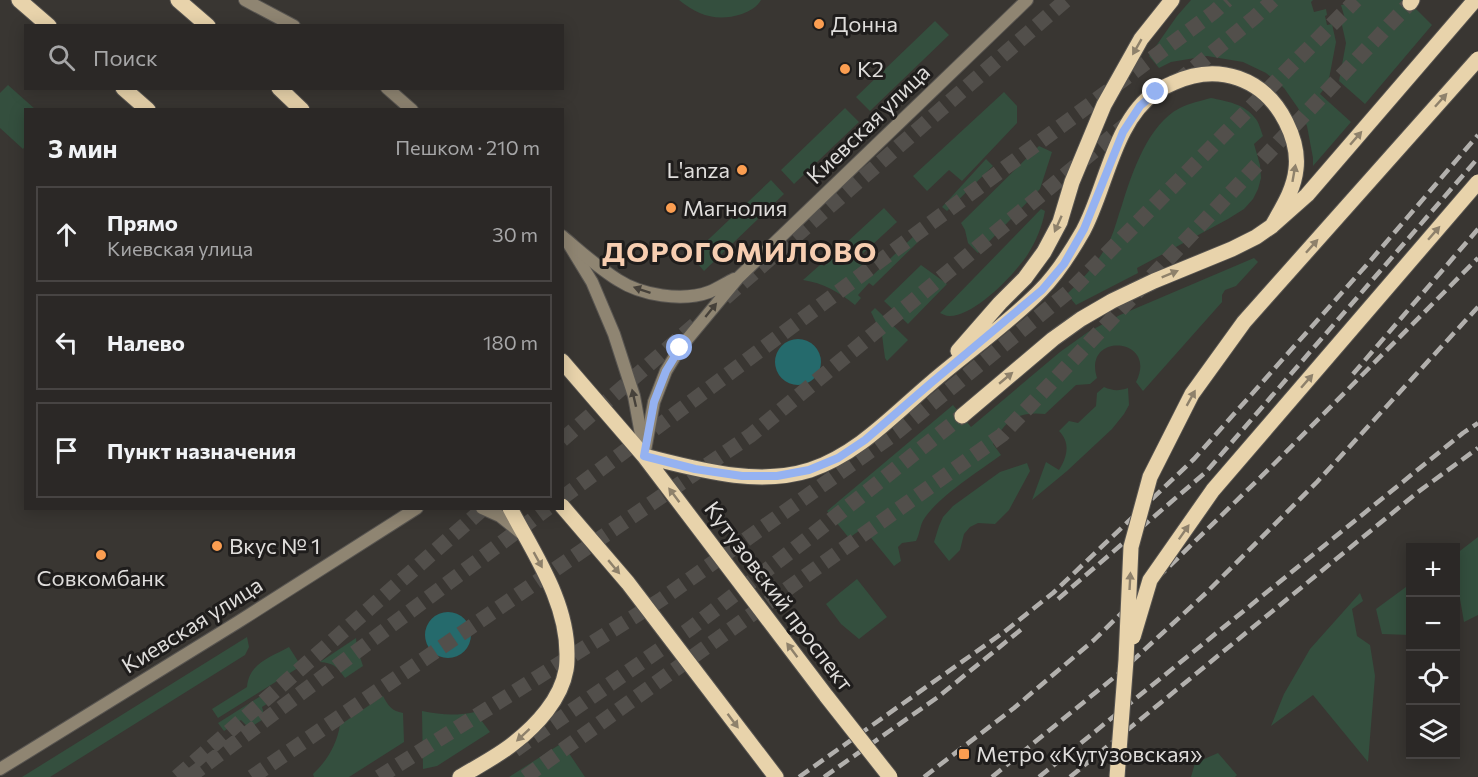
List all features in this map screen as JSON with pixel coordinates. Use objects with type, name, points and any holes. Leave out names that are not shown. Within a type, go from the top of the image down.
[{"type":"main road","points":[[19,0],[47,24]]},
{"type":"main road","points":[[178,0],[206,24]]},
{"type":"main road","points":[[931,383],[1024,278],[1044,252],[1060,222],[1072,182],[1104,105],[1141,39],[1172,0]]},
{"type":"main road","points":[[962,416],[1053,339],[1081,319],[1154,281],[1232,249],[1272,226],[1306,195],[1475,0]]},
{"type":"main road","points":[[1117,777],[1126,660],[1131,547],[1150,477],[1192,394],[1244,322],[1478,59]]},
{"type":"main road","points":[[644,456],[695,469],[742,476],[777,476],[809,470],[838,458],[865,440],[1042,290],[1064,264],[1084,229],[1123,132],[1140,106],[1156,92],[1182,79],[1204,74],[1223,74],[1242,79],[1265,92],[1279,108],[1290,129],[1296,150],[1296,169],[1290,194],[1272,226]]},
{"type":"main road","points":[[125,90],[146,108]]},
{"type":"main road","points":[[281,90],[300,108]]},
{"type":"main road","points":[[1126,660],[1150,580],[1213,490],[1478,182]]},
{"type":"main road","name":"Кутузовский проспект","points":[[564,363],[644,456],[890,777]]},
{"type":"main road","points":[[564,508],[627,583],[776,777]]},
{"type":"main road","points":[[460,777],[514,743],[542,717],[557,694],[567,669],[567,642],[561,611],[544,571],[511,510]]},
{"type":"street","points":[[245,0],[290,24]]},
{"type":"street","name":"Киевская улица","points":[[644,456],[654,402],[666,371],[680,348],[738,278],[1027,0]]},
{"type":"street","points":[[389,90],[410,108]]},
{"type":"street","name":"Киевская улица","points":[[564,238],[591,262],[620,281],[649,292],[672,297],[695,295],[708,292],[738,278]]},
{"type":"street","points":[[564,239],[592,282],[614,334],[634,396],[644,456]]},
{"type":"street","points":[[486,510],[500,516],[524,534]]},
{"type":"street","name":"Киевская улица","points":[[0,769],[238,622],[406,512]]},
{"type":"green space","points":[[679,0],[761,0],[748,12],[716,17],[701,14]]},
{"type":"green space","points":[[1191,0],[1313,0],[1311,2],[1314,12],[1326,9],[1327,25],[1332,24],[1336,42],[1328,84],[1320,94],[1351,122],[1313,166],[1307,126],[1298,108],[1284,88],[1266,73],[1243,62],[1207,56],[1171,62],[1159,68],[1149,56]]},
{"type":"green space","points":[[1347,0],[1407,0],[1432,25],[1365,104],[1339,81],[1346,43],[1341,21],[1345,19],[1341,5],[1348,4]]},
{"type":"green space","points":[[935,21],[949,35],[870,111],[856,97]]},
{"type":"green space","points":[[8,85],[34,108],[24,108],[23,149],[0,128],[0,93]]},
{"type":"green space","points":[[1004,92],[1017,106],[1017,123],[962,181],[949,170],[927,191],[913,176]]},
{"type":"green space","points":[[1211,98],[1241,106],[1251,113],[1259,124],[1263,136],[1254,144],[1261,178],[1253,199],[1244,209],[1228,219],[1137,268],[1138,273],[1076,305],[1067,294],[1091,269],[1110,240],[1136,164],[1150,137],[1169,115],[1191,103]]},
{"type":"green space","points":[[845,108],[859,122],[794,184],[781,170]]},
{"type":"green space","points":[[1039,146],[1052,152],[1040,189],[978,253],[968,243],[961,223]]},
{"type":"green space","points":[[986,159],[993,166],[947,211],[942,207]]},
{"type":"green space","points":[[771,180],[784,194],[704,271],[691,256]]},
{"type":"green space","points":[[884,208],[897,222],[858,258],[845,244]]},
{"type":"green space","points":[[1041,209],[1045,211],[1034,244],[1004,283],[970,310],[949,316],[940,313]]},
{"type":"green space","points":[[915,235],[919,241],[873,286],[869,283],[858,295],[861,298],[855,305],[830,289],[803,280],[846,247],[872,276]]},
{"type":"green space","points":[[1254,258],[1258,262],[1236,286],[1225,290],[1222,302],[1143,391],[1136,382],[1140,367],[1138,356],[1130,349],[1120,346],[1109,347],[1100,352],[1095,363],[1097,378],[1090,384],[1076,385],[1045,414],[1027,414],[1008,423],[993,444],[1001,455],[931,510],[923,521],[916,541],[902,543],[898,547],[901,561],[894,566],[863,528],[849,538],[827,511],[953,405],[971,427],[1060,352],[1088,332],[1120,315]]},
{"type":"green space","points":[[921,265],[947,284],[908,324],[884,301]]},
{"type":"green space","points":[[875,308],[908,340],[887,361],[882,335],[871,312]]},
{"type":"green space","points":[[1104,387],[1116,390],[1128,388],[1129,405],[1124,414],[1112,429],[1032,500],[1046,462],[1059,470],[1064,460],[1066,445],[1059,431],[1069,421],[1078,423],[1096,406],[1097,393]]},
{"type":"green space","points":[[1027,463],[1030,471],[1009,510],[995,524],[978,523],[970,527],[964,534],[960,550],[949,561],[934,542],[943,517],[953,506],[1000,472]]},
{"type":"green space","points":[[1478,537],[1478,615],[1464,622],[1460,599],[1460,551]]},
{"type":"green space","points":[[857,579],[887,617],[859,639],[841,624],[826,604]]},
{"type":"green space","points":[[1406,587],[1406,635],[1382,634],[1376,609]]},
{"type":"green space","points":[[1360,593],[1363,601],[1352,609],[1357,636],[1370,645],[1375,676],[1368,762],[1313,695],[1271,726],[1284,694],[1310,649]]},
{"type":"green space","points":[[247,637],[249,647],[245,655],[50,777],[22,777]]},
{"type":"green space","points":[[356,638],[363,666],[345,678],[335,666],[320,662]]},
{"type":"green space","points":[[289,647],[301,666],[218,718],[212,709],[247,687],[256,666]]},
{"type":"green space","points":[[272,689],[278,697],[262,707],[265,718],[249,728],[241,720],[224,731],[218,723]]},
{"type":"green space","points":[[383,696],[391,708],[403,713],[404,742],[349,777],[314,777],[313,774],[323,764],[334,745],[340,725]]},
{"type":"green space","points":[[422,711],[448,714],[475,712],[490,732],[437,766],[423,769]]},
{"type":"green space","points":[[562,743],[585,777],[509,777]]},
{"type":"green space","points":[[1218,753],[1237,775],[1235,777],[1191,777],[1195,763]]},
{"type":"water","points":[[798,339],[814,346],[821,362],[814,378],[798,385],[782,378],[775,362],[782,346]]},
{"type":"water","points":[[448,612],[464,619],[471,635],[464,651],[448,658],[432,651],[425,635],[432,619]]},
{"type":"tunnel","points":[[725,298],[1066,0]]},
{"type":"tunnel","points":[[564,497],[1214,12],[1227,0]]},
{"type":"tunnel","points":[[1177,82],[1273,0]]},
{"type":"tunnel","points":[[379,777],[662,599],[897,432],[1073,288],[1356,0]]},
{"type":"tunnel","points":[[525,777],[1002,435],[1410,3]]},
{"type":"tunnel","points":[[252,777],[751,435],[1129,122]]},
{"type":"tunnel","points":[[564,438],[698,322]]},
{"type":"tunnel","points":[[515,750],[691,628],[962,416]]},
{"type":"tunnel","points":[[177,777],[482,510]]},
{"type":"tunnel","points":[[189,777],[545,510]]},
{"type":"railway","points":[[799,777],[1004,632],[1053,593],[1194,459],[1371,260],[1478,135]]},
{"type":"railway","points":[[1058,599],[1206,472],[1478,158]]},
{"type":"railway","points":[[1353,374],[1478,229]]},
{"type":"railway","points":[[924,777],[1014,708],[1094,640],[1274,464],[1478,258]]},
{"type":"railway","points":[[992,777],[1117,675],[1206,593],[1317,482],[1478,307]]},
{"type":"railway","points":[[1039,777],[1478,423]]},
{"type":"railway","points":[[1070,777],[1418,492],[1478,448]]},
{"type":"railway","points":[[824,777],[938,697],[1023,628]]},
{"type":"place","name":"Донна","points":[[819,24]]},
{"type":"place","name":"К2","points":[[845,69]]},
{"type":"place","name":"L'anza","points":[[742,170]]},
{"type":"place","name":"Магнолия","points":[[671,208]]},
{"type":"place","name":"Вкус № 1","points":[[217,546]]},
{"type":"place","name":"Совкомбанк","points":[[101,555]]},
{"type":"place","name":"Метро «Кутузовская»","points":[[964,754]]},
{"type":"district","name":"ДОРОГОМИЛОВО","points":[[740,252]]},
{"type":"route","points":[[680,348],[666,371],[654,402],[644,456],[695,469],[742,476],[777,476],[809,470],[838,458],[865,440],[1042,290],[1064,264],[1084,229],[1123,132],[1140,106],[1156,92]]}]
